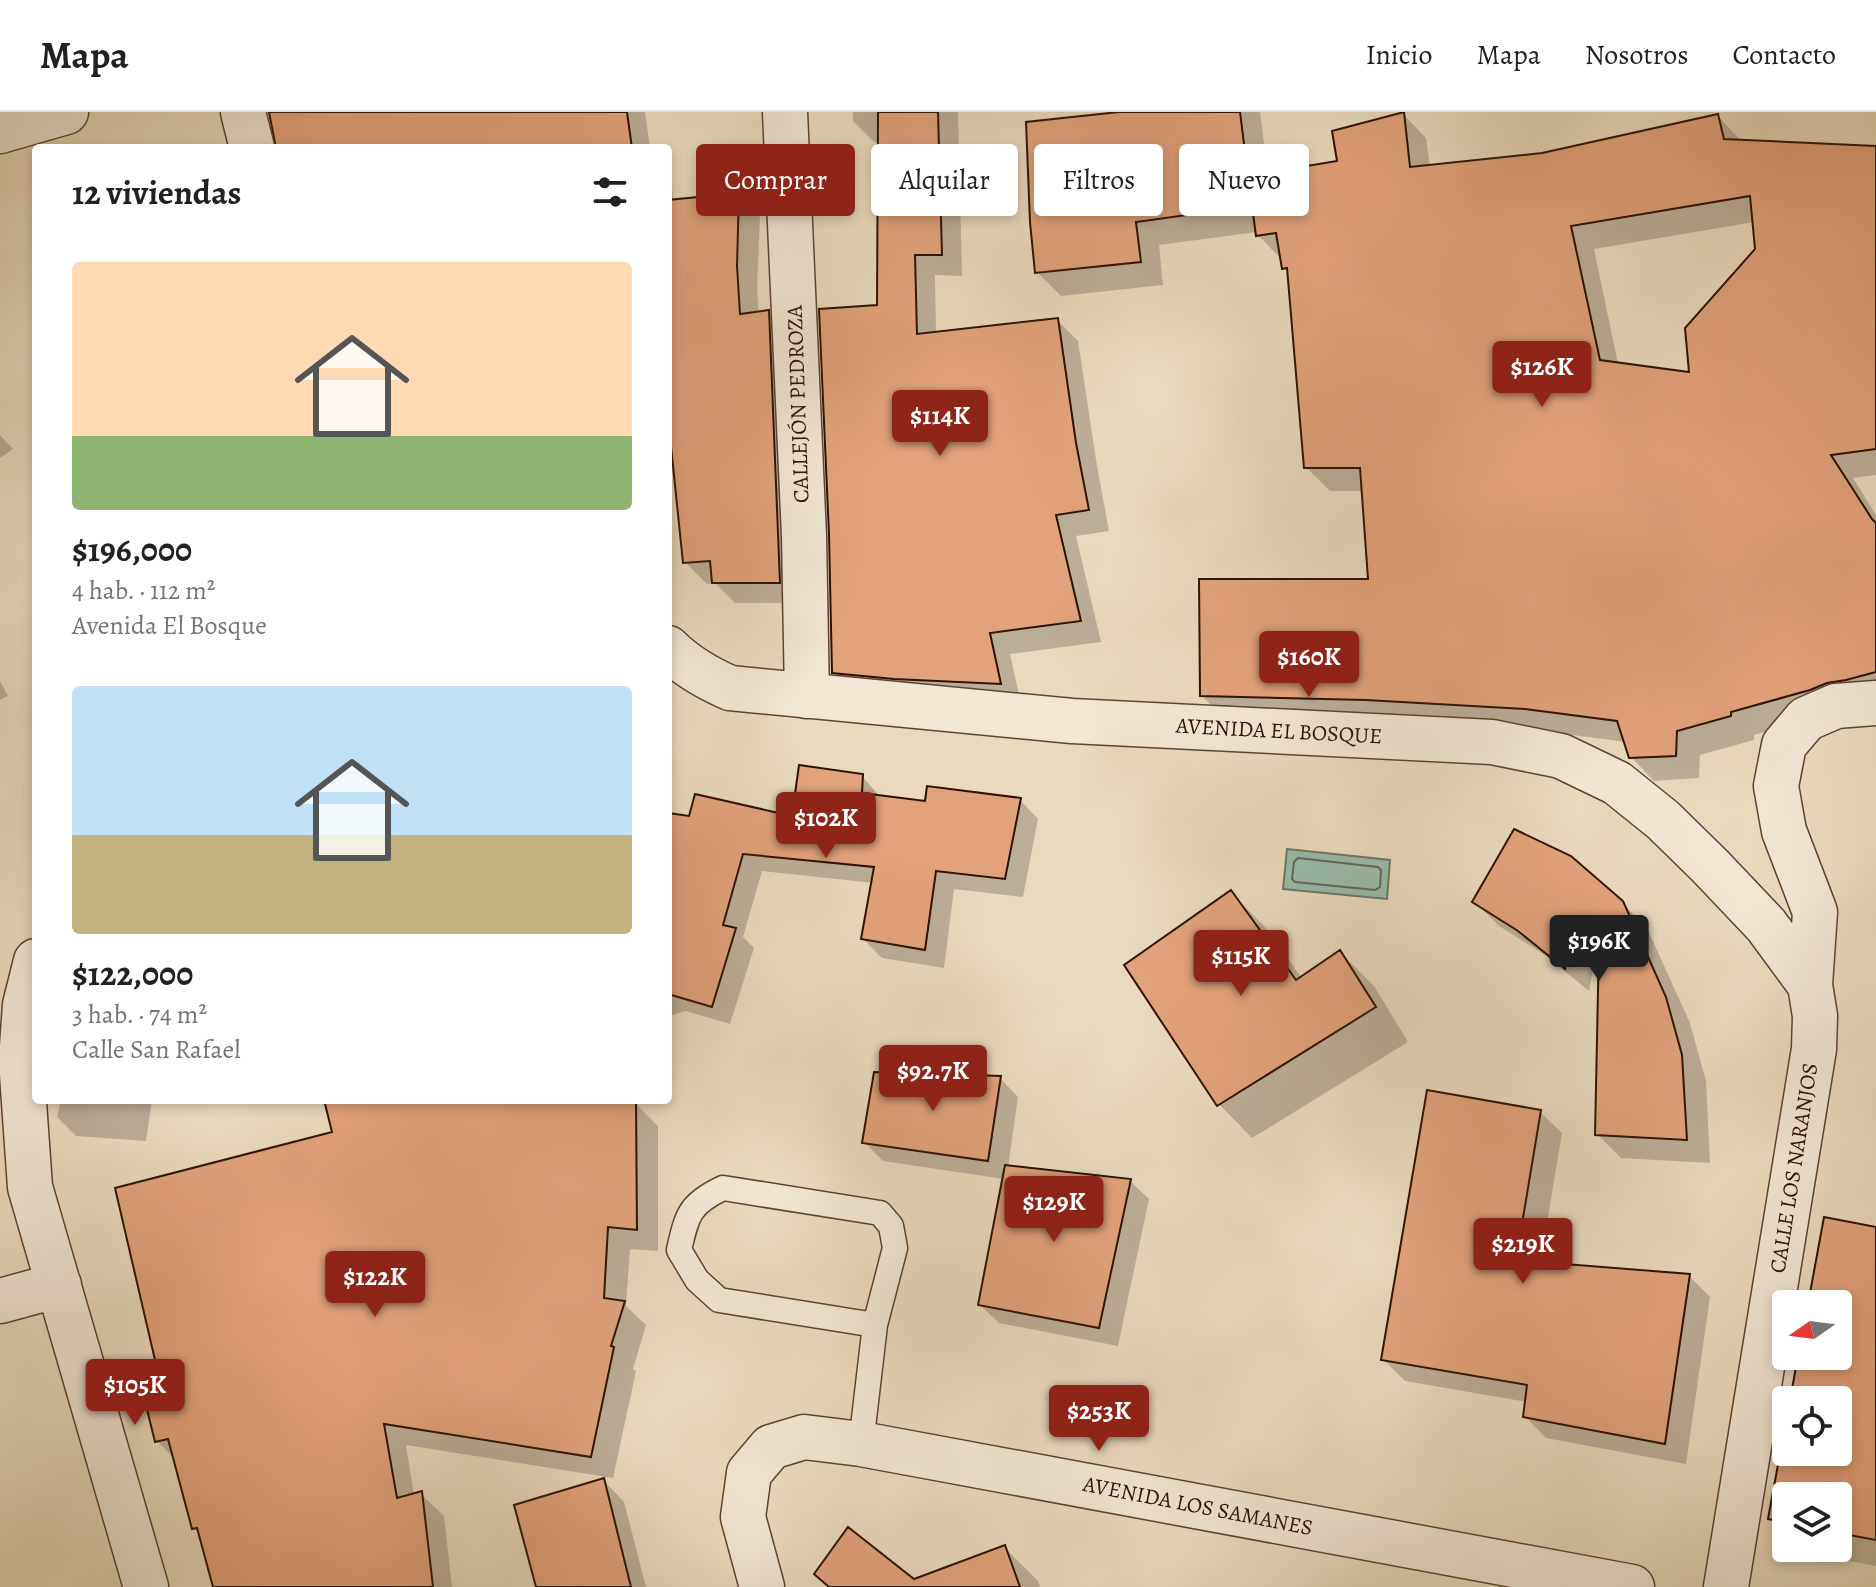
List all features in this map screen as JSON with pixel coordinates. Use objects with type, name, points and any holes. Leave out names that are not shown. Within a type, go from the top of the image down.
[{"type":"street","points":[[0,131],[66,112]]},
{"type":"street","points":[[243,112],[251,144]]},
{"type":"street","name":"CALLEJÓN PEDROZA","points":[[785,112],[804,536],[807,696]]},
{"type":"street","name":"AVENIDA EL BOSQUE","points":[[672,652],[703,676],[730,688],[1072,721],[1492,742],[1561,756],[1617,783],[1663,820],[1766,925],[1810,985]]},
{"type":"street","name":"CALLE LOS NARANJOS","points":[[1726,1587],[1814,1049],[1815,1016],[1810,985],[1815,912],[1784,831],[1776,786],[1784,745],[1806,719],[1836,706],[1876,703]]},
{"type":"street","points":[[32,977],[25,1005],[21,1060],[30,1187],[146,1587]]},
{"type":"street","points":[[0,1301],[59,1285]]},
{"type":"street","name":"AVENIDA LOS SAMANES","points":[[762,1587],[743,1517],[749,1473],[771,1447],[804,1437],[861,1444],[1632,1587]]},
{"type":"lane","points":[[861,1444],[875,1325],[895,1248],[891,1226],[880,1213],[723,1188],[702,1198],[686,1220],[679,1250],[697,1280],[719,1300],[875,1325]]},
{"type":"water","points":[[1287,849],[1390,860],[1387,899],[1283,889]]},
{"type":"building","points":[[269,112],[627,112],[631,144],[275,144]]},
{"type":"building","points":[[878,112],[938,112],[939,144],[878,144]]},
{"type":"building","points":[[1119,112],[1240,112],[1244,144],[1179,144],[1180,216],[1136,222],[1141,262],[1035,273],[1026,122]]},
{"type":"building","points":[[1404,112],[1410,167],[1542,153],[1718,114],[1724,139],[1876,146],[1876,449],[1831,455],[1876,523],[1876,672],[1827,683],[1677,731],[1676,756],[1629,758],[1617,721],[1525,709],[1366,700],[1200,696],[1199,579],[1368,579],[1360,468],[1304,468],[1287,268],[1282,269],[1276,233],[1256,236],[1253,216],[1309,216],[1309,166],[1337,161],[1332,131]],"holes":[[[1750,196],[1755,249],[1685,328],[1689,372],[1600,360],[1571,226]]]},
{"type":"building","points":[[696,197],[696,216],[738,216],[740,314],[769,310],[780,583],[712,583],[710,561],[683,563],[672,456],[672,200]]},
{"type":"building","points":[[877,216],[941,216],[942,255],[915,255],[917,334],[1058,318],[1089,510],[1056,515],[1081,621],[990,633],[1001,684],[832,673],[819,309],[877,305]]},
{"type":"building","points":[[799,765],[863,774],[862,793],[925,801],[927,786],[1021,798],[1005,879],[936,871],[925,950],[861,939],[874,867],[743,854],[723,925],[736,928],[712,1007],[672,995],[672,814],[689,816],[695,794],[792,816]]},
{"type":"building","points":[[1514,829],[1571,856],[1623,901],[1666,997],[1682,1055],[1687,1140],[1595,1135],[1599,943],[1570,941],[1565,969],[1518,931],[1472,902]]},
{"type":"building","points":[[1231,890],[1296,980],[1340,950],[1376,1007],[1217,1106],[1124,965]]},
{"type":"building","points":[[874,1072],[1001,1076],[988,1161],[862,1143]]},
{"type":"building","points":[[1427,1090],[1541,1110],[1516,1260],[1690,1274],[1665,1444],[1523,1417],[1527,1385],[1381,1360]]},
{"type":"building","points":[[325,1104],[636,1104],[637,1230],[608,1227],[604,1298],[625,1301],[611,1346],[614,1347],[591,1457],[384,1424],[397,1498],[422,1491],[433,1587],[213,1587],[197,1528],[192,1529],[168,1439],[155,1442],[136,1365],[155,1360],[115,1188],[332,1132]]},
{"type":"building","points":[[1005,1165],[1131,1179],[1099,1328],[978,1305]]},
{"type":"building","points":[[1824,1217],[1876,1227],[1876,1540],[1852,1536],[1852,1482],[1775,1482],[1778,1466],[1852,1466],[1852,1386],[1793,1386],[1795,1370],[1852,1370],[1852,1290],[1811,1290]]},
{"type":"building","points":[[604,1478],[631,1587],[536,1587],[514,1505]]},
{"type":"building","points":[[1772,1497],[1772,1520],[1768,1519]]},
{"type":"building","points":[[848,1527],[914,1579],[1005,1545],[1020,1587],[829,1587],[814,1574]]}]
